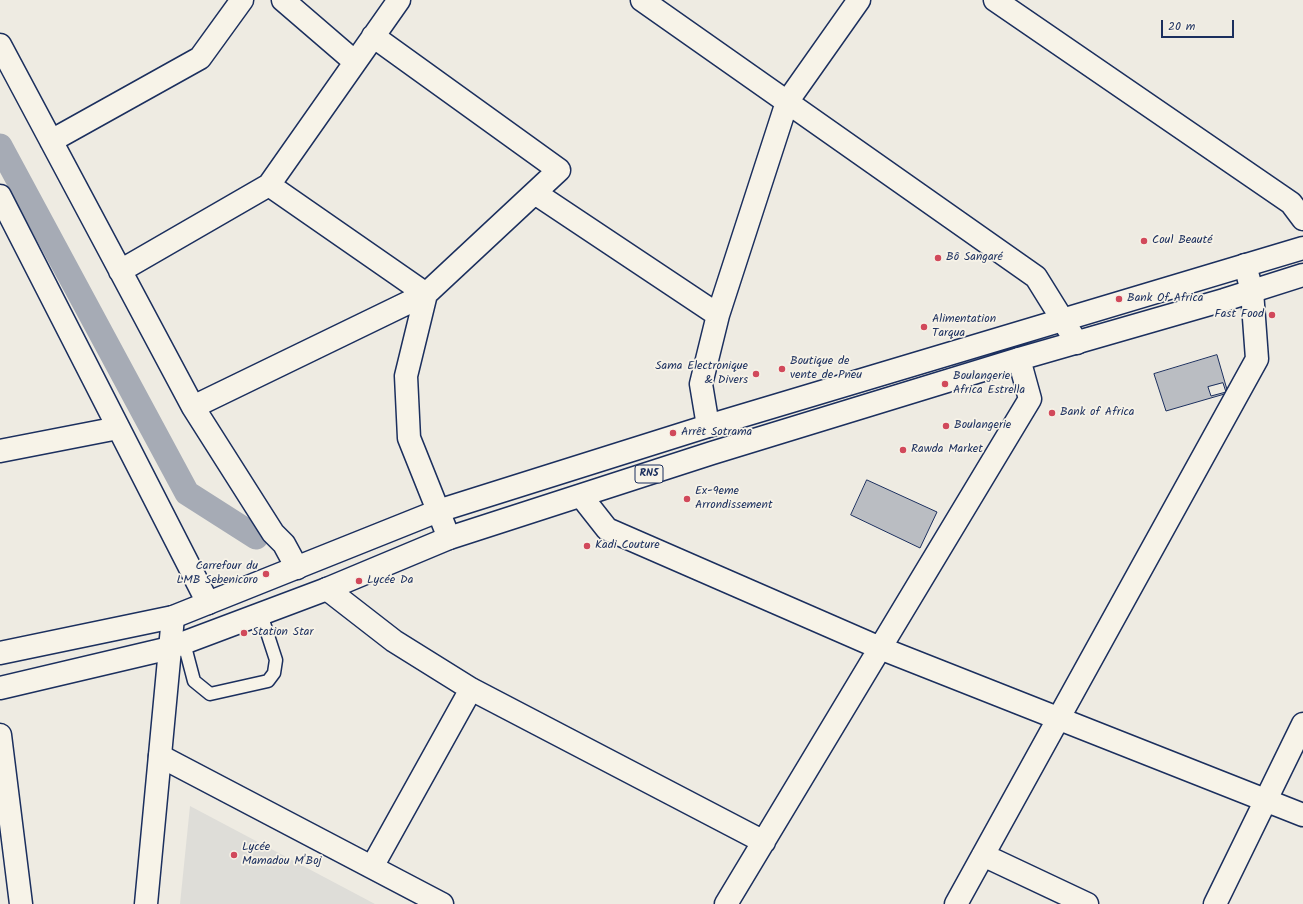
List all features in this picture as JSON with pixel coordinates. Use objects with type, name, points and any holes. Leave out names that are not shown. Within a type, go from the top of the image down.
[{"type":"main road","points":[[51,141],[200,58],[242,0]]},
{"type":"main road","points":[[283,0],[355,62]]},
{"type":"main road","points":[[120,271],[269,184],[399,0]]},
{"type":"main road","points":[[642,0],[1036,277],[1077,343]]},
{"type":"main road","points":[[708,426],[701,384],[718,315],[787,102],[859,0]]},
{"type":"main road","points":[[995,0],[1291,203],[1303,219]]},
{"type":"main road","points":[[194,407],[426,294],[559,170],[373,36]]},
{"type":"main road","points":[[0,45],[194,407],[272,533],[284,544],[297,568]]},
{"type":"main road","points":[[269,184],[426,294]]},
{"type":"main road","points":[[535,193],[718,315]]},
{"type":"main road","points":[[0,196],[208,603]]},
{"type":"main road","name":"RN5","points":[[0,653],[173,617],[438,511],[708,426],[1303,248]]},
{"type":"main road","points":[[956,904],[1256,360],[1252,291],[1245,265]]},
{"type":"main road","name":"RN5","points":[[0,688],[177,646],[327,589],[449,538],[712,453],[1019,359],[1252,291],[1303,274]]},
{"type":"main road","points":[[426,294],[406,376],[409,438],[449,538]]},
{"type":"main road","points":[[726,904],[1030,399],[1019,359]]},
{"type":"main road","points":[[0,451],[118,428]]},
{"type":"main road","points":[[581,496],[607,529],[880,648],[1303,815]]},
{"type":"main road","points":[[327,589],[394,641],[471,688],[764,842]]},
{"type":"main road","points":[[146,904],[160,756],[177,646],[173,617]]},
{"type":"main road","points":[[372,867],[471,688]]},
{"type":"main road","points":[[1215,904],[1303,724]]},
{"type":"main road","points":[[0,735],[21,904]]},
{"type":"main road","points":[[160,756],[442,904]]},
{"type":"main road","points":[[983,855],[1087,904]]},
{"type":"lane","points":[[177,646],[194,681],[210,694],[268,681],[274,673],[276,660],[261,614]]},
{"type":"shaded area","name":"Lycée Mamadou M'Boj","points":[[190,806],[375,904],[180,904]]},
{"type":"building","points":[[1217,355],[1228,393],[1166,411],[1154,374]],"holes":[[[1223,383],[1226,392],[1211,396],[1208,387]]]},
{"type":"building","points":[[867,480],[937,512],[920,548],[851,515]]},
{"type":"waterway","points":[[0,146],[187,493],[256,537]]},
{"type":"place","name":"Coul Beauté","points":[[1144,241]]},
{"type":"place","name":"Bô Sangaré","points":[[938,258]]},
{"type":"place","name":"Bank Of Africa","points":[[1119,299]]},
{"type":"place","name":"Fast Food","points":[[1272,315]]},
{"type":"place","name":"Alimentation Tarqua","points":[[924,327]]},
{"type":"place","name":"Boutique de vente de Pneu","points":[[782,369]]},
{"type":"place","name":"Sama Electronique & Divers","points":[[756,374]]},
{"type":"place","name":"Boulangerie Africa Estrella","points":[[945,384]]},
{"type":"place","name":"Bank of Africa","points":[[1052,413]]},
{"type":"place","name":"Boulangerie","points":[[946,426]]},
{"type":"place","name":"Arrêt Sotrama","points":[[673,433]]},
{"type":"place","name":"Rawda Market","points":[[903,450]]},
{"type":"place","name":"Ex-9eme Arrondissement","points":[[687,499]]},
{"type":"place","name":"Kadi Couture","points":[[587,546]]},
{"type":"place","name":"Carrefour du LMB Sebenicoro","points":[[266,574]]},
{"type":"place","name":"Lycée Da","points":[[359,581]]},
{"type":"place","name":"Station Star","points":[[244,633]]},
{"type":"place","name":"Lycée Mamadou M'Boj","points":[[234,855]]}]
